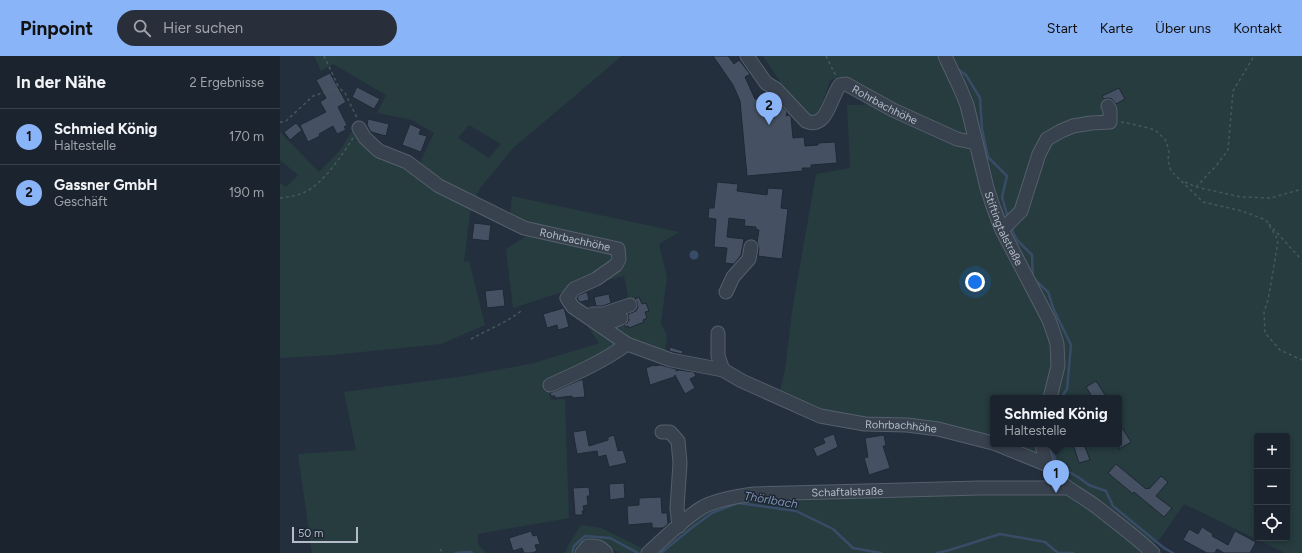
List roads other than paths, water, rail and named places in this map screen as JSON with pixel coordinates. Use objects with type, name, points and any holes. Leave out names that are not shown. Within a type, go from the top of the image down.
[{"type":"street","name":"Rohrbachhöhe","points":[[747,56],[766,83],[776,89],[806,121],[810,123],[815,124],[823,119],[835,92],[840,85],[846,84],[893,110],[957,139],[976,143]]},
{"type":"street","name":"Stiftingtalstraße","points":[[945,56],[967,105],[987,188],[1002,230],[1041,303],[1055,337],[1057,344],[1058,366],[1051,395]]},
{"type":"street","points":[[1002,230],[1021,211],[1039,154],[1047,139],[1073,126],[1110,122],[1110,110],[1108,106]]},
{"type":"street","name":"Rohrbachhöhe","points":[[359,128],[365,138],[379,151],[407,162],[439,186],[524,228],[618,249],[619,259],[616,264],[596,279],[574,289],[567,298],[573,307],[627,344],[671,360],[723,370],[742,381],[820,416],[865,424],[907,425],[938,429],[990,442]]},
{"type":"street","points":[[726,292],[733,277],[749,259],[751,247]]},
{"type":"street","points":[[587,316],[593,314],[603,314],[630,305]]},
{"type":"street","points":[[601,326],[621,318]]},
{"type":"street","points":[[718,333],[718,356],[723,370]]},
{"type":"street","points":[[550,384],[583,370],[614,354],[627,344]]},
{"type":"street","points":[[662,432],[670,432],[678,441],[680,463],[677,508],[678,526]]},
{"type":"street","points":[[1003,447],[1048,465]]},
{"type":"street","points":[[1043,447],[1046,461],[1058,481],[1066,488],[1097,507],[1151,551]]},
{"type":"street","name":"Schaftalstraße","points":[[648,553],[678,526],[704,506],[735,496],[754,494],[987,488],[1066,488]]},
{"type":"street","points":[[582,553],[588,546],[596,546],[600,547],[606,553]]},
{"type":"water","points":[[694,250],[699,255],[694,260],[689,255]]},
{"type":"waterway","points":[[956,68],[966,75],[980,98],[982,129],[988,157],[1007,176],[1002,197],[1008,218]]},
{"type":"waterway","points":[[1012,230],[1017,240],[1032,255],[1033,278],[1048,292],[1054,310],[1071,345],[1067,389],[1063,395]]},
{"type":"waterway","points":[[1051,447],[1057,465],[1089,485],[1106,491],[1113,506],[1164,548],[1173,553]]},
{"type":"waterway","name":"Thörlbach","points":[[661,553],[712,513],[738,503],[796,511],[833,529],[853,548],[881,553]]},
{"type":"waterway","name":"Thörlbach","points":[[937,553],[1000,534],[1045,542],[1058,553],[1073,553]]},
{"type":"waterway","name":"Thörlbach","points":[[572,553],[574,546],[585,536],[610,538],[638,553]]},
{"type":"waterway","name":"Thörlbach","points":[[456,553],[472,553]]},
{"type":"place","name":"Gassner GmbH","points":[[769,125]]},
{"type":"place","name":"Schmied König","points":[[1056,493]]}]
